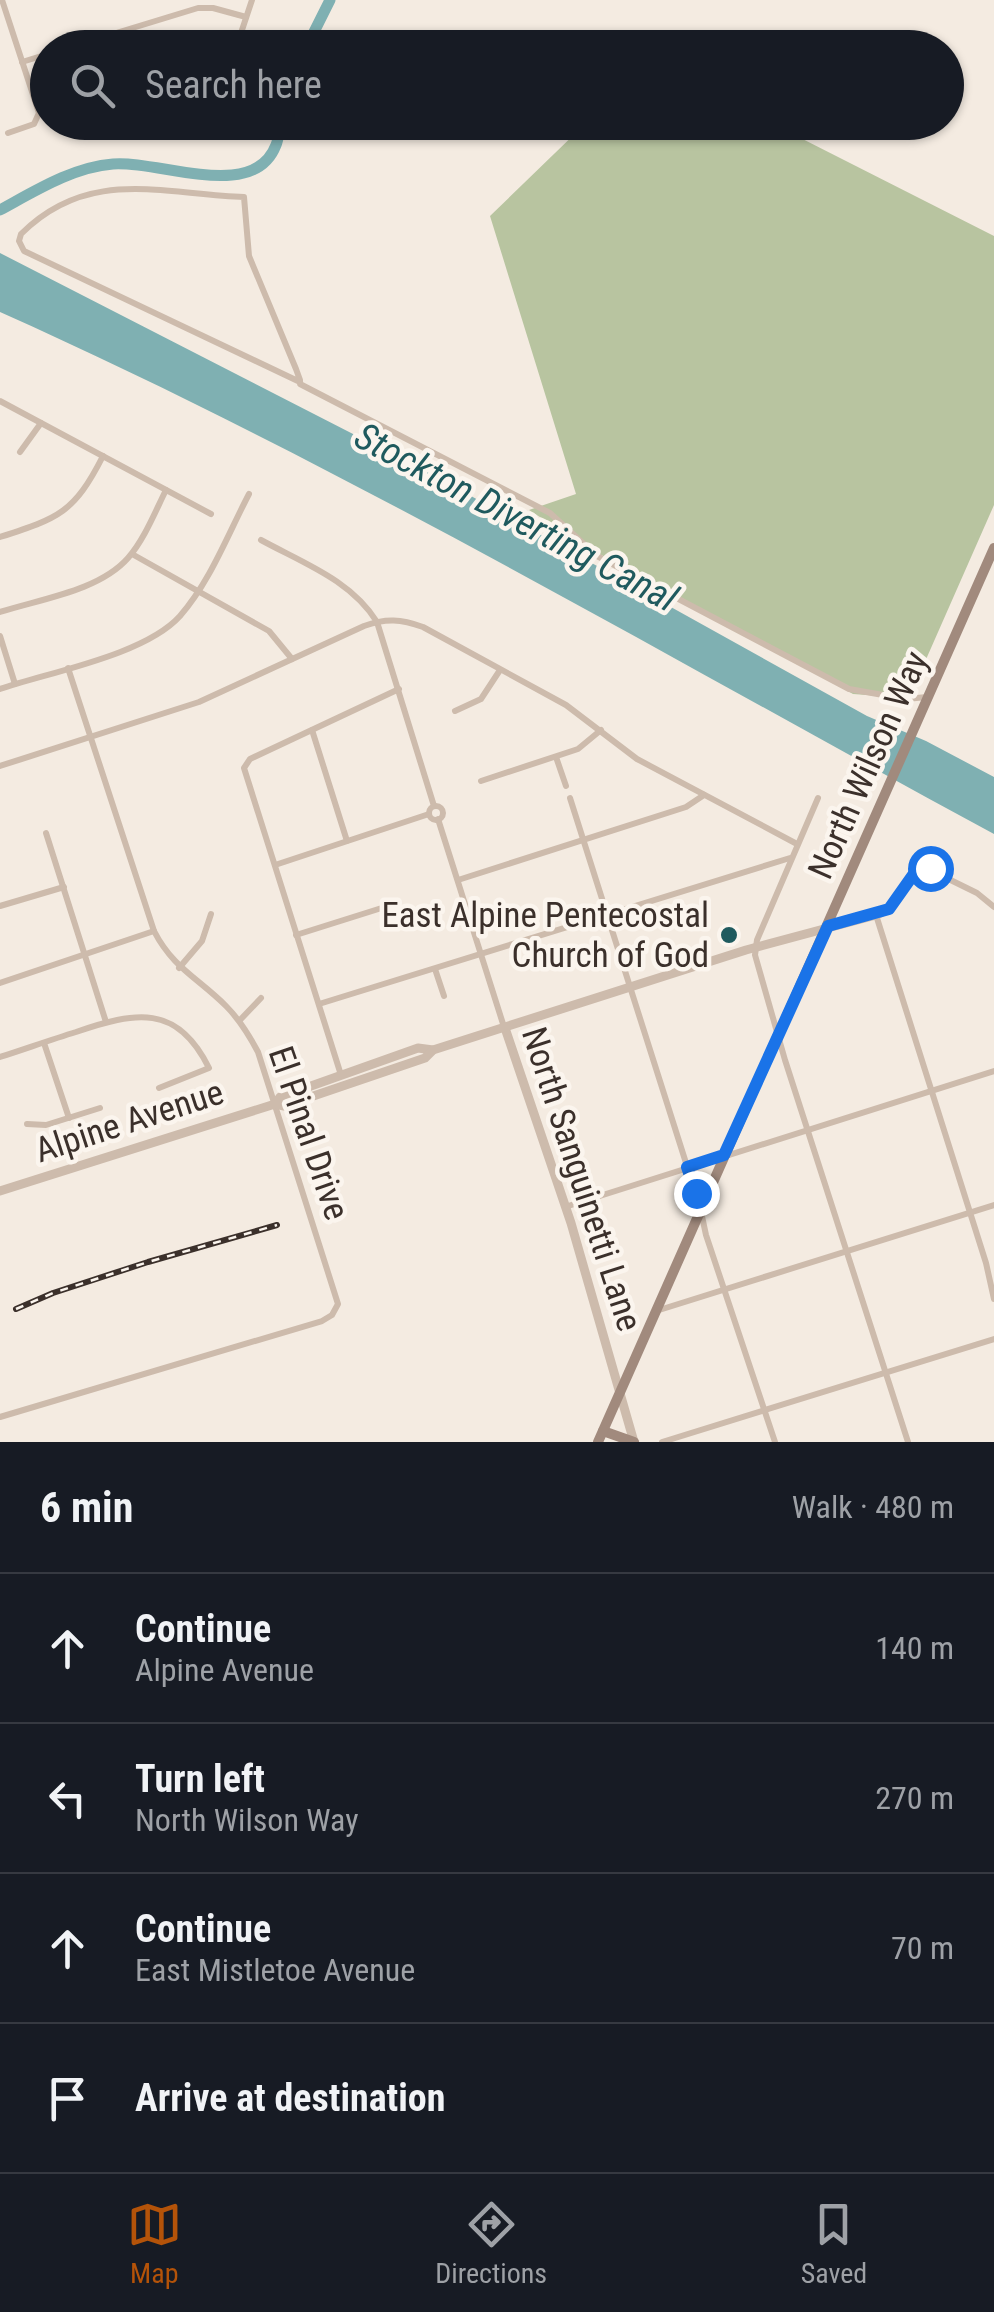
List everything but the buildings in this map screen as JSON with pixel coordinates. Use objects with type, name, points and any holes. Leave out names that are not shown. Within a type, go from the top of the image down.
[{"type":"main road","name":"North Wilson Way","points":[[600,1436],[994,548]]},
{"type":"main road","points":[[600,1436],[634,1442]]},
{"type":"street","points":[[2,0],[30,90]]},
{"type":"street","points":[[242,30],[252,0]]},
{"type":"street","points":[[123,30],[198,8],[246,17]]},
{"type":"street","points":[[22,62],[30,60]]},
{"type":"street","points":[[8,133],[30,125]]},
{"type":"street","points":[[300,383],[248,256],[244,196],[132,188],[92,192],[70,199],[21,234],[19,242],[24,251],[300,383],[550,513],[597,556],[850,689],[928,698]]},
{"type":"street","points":[[0,401],[210,514]]},
{"type":"street","points":[[20,452],[41,423]]},
{"type":"street","points":[[0,538],[56,518],[72,506],[88,487],[103,456]]},
{"type":"street","points":[[0,612],[100,579],[132,554],[166,490]]},
{"type":"street","points":[[0,688],[156,636],[178,619],[198,591],[249,494]]},
{"type":"street","points":[[261,540],[348,587],[377,622],[434,806],[429,814],[275,865]]},
{"type":"street","points":[[132,554],[269,631],[292,659]]},
{"type":"street","points":[[0,766],[199,702],[390,619],[411,622],[566,705],[637,759],[797,844]]},
{"type":"street","points":[[0,636],[15,684]]},
{"type":"street","name":"El Pinal Drive","points":[[0,1417],[315,1323],[332,1315],[338,1304],[258,1052],[240,1020],[179,968],[154,931],[68,668]]},
{"type":"street","points":[[455,711],[481,698],[500,670]]},
{"type":"street","points":[[342,1076],[244,764],[399,689]]},
{"type":"street","points":[[312,730],[348,841]]},
{"type":"street","points":[[481,781],[578,750],[600,730]]},
{"type":"street","points":[[556,757],[566,786]]},
{"type":"street","points":[[458,880],[686,807],[704,795]]},
{"type":"street","points":[[570,798],[775,1442]]},
{"type":"street","points":[[818,798],[755,948],[778,1036],[908,1442]]},
{"type":"street","name":"North Sanguinetti Lane","points":[[434,806],[442,810],[438,819],[566,1207],[634,1442]]},
{"type":"street","points":[[429,814],[438,819]]},
{"type":"street","points":[[46,833],[106,1022]]},
{"type":"street","points":[[319,1004],[791,858]]},
{"type":"street","points":[[994,907],[978,892],[922,866],[893,906],[876,915],[971,1213],[994,1299]]},
{"type":"street","points":[[0,906],[64,887]]},
{"type":"street","points":[[296,935],[388,906]]},
{"type":"street","points":[[179,968],[202,941],[211,914]]},
{"type":"street","name":"Alpine Avenue","points":[[275,1104],[280,1097],[418,1048],[433,1050],[755,948],[876,915]]},
{"type":"street","points":[[0,983],[154,931]]},
{"type":"street","points":[[436,969],[444,996]]},
{"type":"street","points":[[240,1020],[261,998]]},
{"type":"street","points":[[0,1057],[106,1022],[142,1016],[169,1022],[188,1036],[209,1068],[158,1088]]},
{"type":"street","points":[[44,1043],[69,1118]]},
{"type":"street","name":"Alpine Avenue","points":[[0,1191],[275,1104],[284,1106],[424,1058],[433,1050]]},
{"type":"street","points":[[566,1207],[994,1071]]},
{"type":"street","points":[[27,1124],[46,1124],[100,1108]]},
{"type":"street","points":[[655,1312],[994,1206]]},
{"type":"street","points":[[662,1442],[994,1340]]},
{"type":"green space","points":[[568,140],[805,140],[994,236],[994,505],[909,698],[853,694],[585,546],[529,510],[576,494],[490,216]]},
{"type":"water","name":"Stockton Diverting Canal","points":[[0,253],[435,476],[867,716],[926,741],[994,777],[994,834],[378,497],[0,312]]},
{"type":"waterway","points":[[315,30],[330,0]]},
{"type":"waterway","points":[[0,210],[55,181],[98,166],[133,164],[204,175],[248,172],[265,162],[277,140]]},
{"type":"railway","points":[[16,1309],[148,1262],[277,1225]]},
{"type":"place","name":"East Alpine Pentecostal Church of God","points":[[729,935]]},
{"type":"route","points":[[696,1193],[687,1167],[724,1155],[828,926],[884,912],[901,896],[918,868],[930,868]]}]
